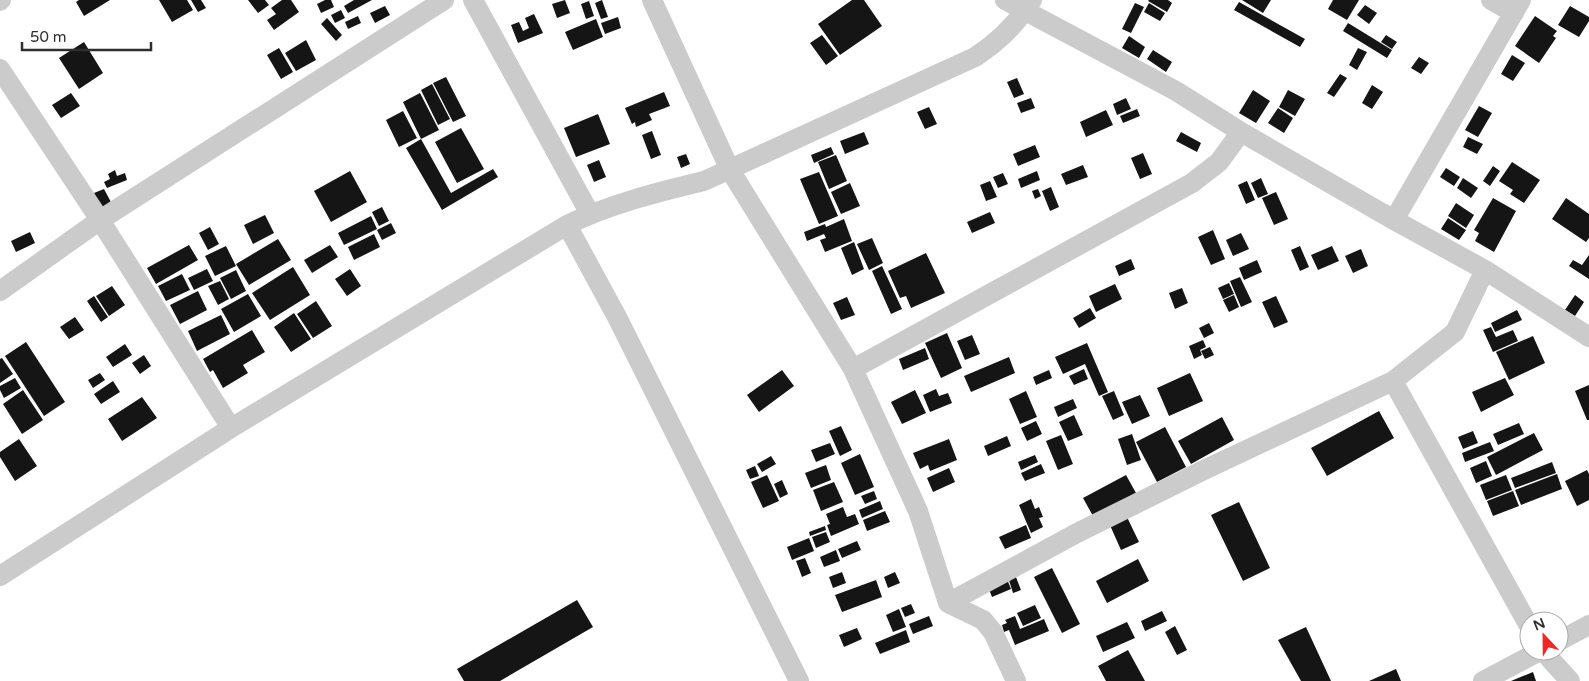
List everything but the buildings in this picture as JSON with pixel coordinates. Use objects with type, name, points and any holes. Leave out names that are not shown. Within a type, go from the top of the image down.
[{"type":"street","points":[[0,291],[100,220],[444,0]]},
{"type":"street","points":[[473,0],[590,214]]},
{"type":"street","points":[[652,0],[730,170],[853,369],[918,511],[948,603],[983,620],[993,632],[1016,681]]},
{"type":"street","points":[[1004,0],[1028,6],[1176,91],[1241,132],[1485,270],[1589,337]]},
{"type":"street","points":[[1394,220],[1518,7],[1491,0]]},
{"type":"street","points":[[0,576],[231,428],[567,226],[590,214],[704,181],[975,58],[988,49],[1028,6]]},
{"type":"street","points":[[0,69],[100,220],[231,428]]},
{"type":"street","points":[[853,369],[1192,183],[1219,162],[1241,132]]},
{"type":"street","points":[[567,226],[617,317],[799,681]]},
{"type":"street","points":[[948,603],[1077,533],[1206,469],[1394,381],[1455,332],[1485,270]]},
{"type":"street","points":[[1394,381],[1521,611]]},
{"type":"street","points":[[1569,636],[1589,625]]},
{"type":"street","points":[[1483,681],[1522,661]]},
{"type":"street","points":[[1551,661],[1570,681]]}]
